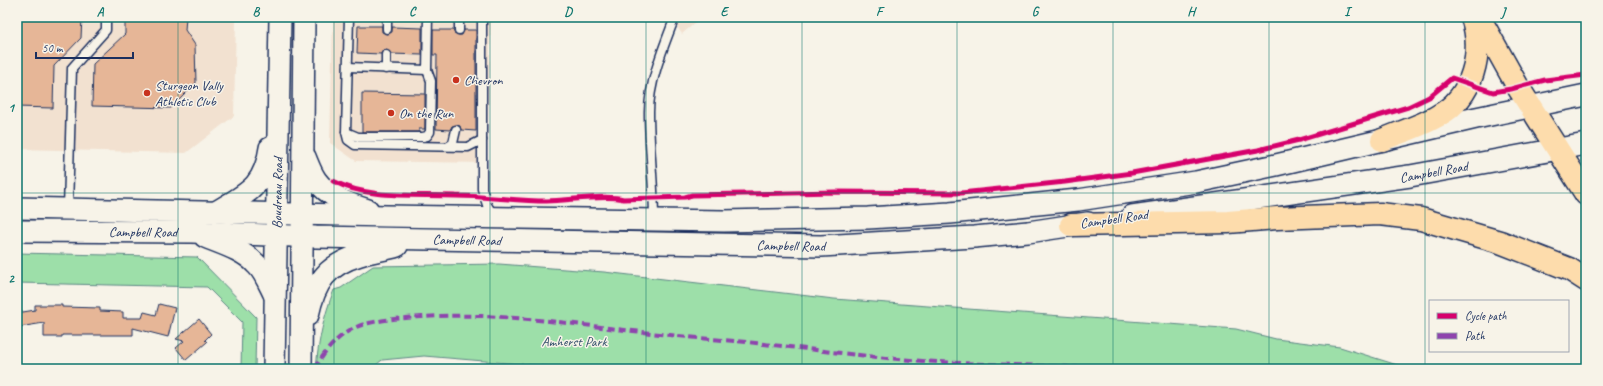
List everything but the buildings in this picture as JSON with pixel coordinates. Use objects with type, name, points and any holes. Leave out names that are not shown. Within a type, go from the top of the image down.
[{"type":"highway","points":[[1382,140],[1439,116],[1454,104],[1464,93],[1474,70],[1477,55],[1476,37],[1472,17]]},
{"type":"highway","points":[[1479,17],[1518,87],[1586,194]]},
{"type":"highway","points":[[1071,225],[1228,222],[1276,218],[1380,214],[1421,219],[1500,242],[1569,269],[1586,280]]},
{"type":"main road","name":"Boudreau Road","points":[[274,369],[275,236],[280,17]]},
{"type":"main road","name":"Boudreau Road","points":[[301,369],[304,17]]},
{"type":"main road","points":[[216,212],[253,189],[261,177],[268,163],[278,90]]},
{"type":"main road","name":"Campbell Road","points":[[17,208],[654,221],[854,219],[1004,208],[1078,200],[1196,182],[1531,106],[1586,95]]},
{"type":"main road","name":"Campbell Road","points":[[17,231],[192,232],[415,240],[821,246],[974,237],[1071,225],[1410,176],[1586,144]]},
{"type":"main road","points":[[302,148],[315,179],[324,191],[348,203],[387,216]]},
{"type":"main road","points":[[192,232],[227,246],[249,257],[258,264],[275,296]]},
{"type":"main road","points":[[301,349],[311,300],[318,283],[328,271],[360,255],[383,251],[415,240]]},
{"type":"lane","points":[[68,209],[72,68],[106,30],[106,17]]},
{"type":"lane","points":[[349,17],[346,132],[348,140],[355,145],[468,147],[482,140]]},
{"type":"lane","points":[[387,17],[387,29]]},
{"type":"lane","points":[[346,132],[358,137],[423,138],[430,132],[431,81],[427,70],[428,17]]},
{"type":"lane","points":[[459,17],[459,30]]},
{"type":"lane","points":[[482,17],[482,189],[487,205],[496,218]]},
{"type":"lane","points":[[654,221],[654,188],[649,111],[650,97],[658,63],[675,17]]},
{"type":"lane","points":[[386,55],[386,69]]},
{"type":"lane","points":[[348,67],[427,70]]},
{"type":"lane","points":[[449,146],[453,142],[456,130]]},
{"type":"shaded area","points":[[17,17],[236,17],[234,116],[186,153],[17,149]]},
{"type":"shaded area","points":[[333,17],[491,17],[487,163],[356,161],[330,143]]},
{"type":"shaded area","points":[[670,17],[702,17],[682,34]]},
{"type":"green space","points":[[17,253],[197,257],[256,317],[255,369],[241,369],[242,322],[207,287],[17,283]]},
{"type":"green space","name":"Amherst Park","points":[[499,264],[604,272],[834,299],[1236,329],[1276,339],[1340,347],[1410,369],[580,369],[424,356],[382,360],[371,369],[316,369],[322,329],[334,290],[341,288],[373,266]]},
{"type":"marked path","points":[[315,369],[319,361],[330,347],[352,329],[375,322],[395,319],[453,316],[515,318],[922,361],[1106,369]]},
{"type":"cycle path","points":[[333,181],[347,187],[377,194],[467,196],[535,201],[555,201],[597,197],[623,199],[685,197],[692,195],[835,192],[961,193],[1132,173],[1258,150],[1299,140],[1408,107],[1429,97],[1452,78],[1493,92],[1545,80],[1586,75]]},
{"type":"place","name":"Chevron","points":[[456,80]]},
{"type":"place","name":"Sturgeon Vally Athletic Club","points":[[147,93]]},
{"type":"place","name":"On the Run","points":[[391,113]]}]
